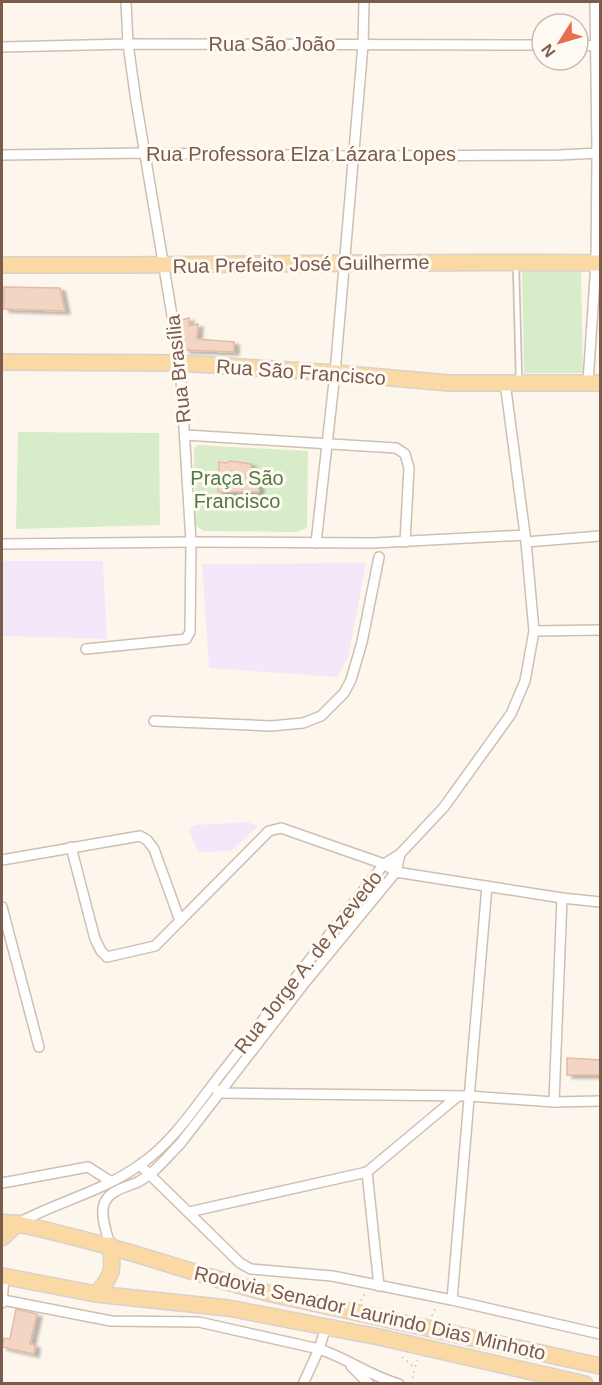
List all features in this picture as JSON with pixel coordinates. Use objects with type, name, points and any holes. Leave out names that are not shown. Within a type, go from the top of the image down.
[{"type":"main road","name":"Rua Prefeito José Guilherme","points":[[2,265],[598,262]]},
{"type":"main road","name":"Rua São Francisco","points":[[2,362],[180,363],[449,383],[594,383]]},
{"type":"main road","name":"Rodovia Senador Laurindo Dias Minhoto","points":[[2,1222],[18,1223],[110,1245],[247,1288],[600,1366]]},
{"type":"main road","points":[[2,1238],[18,1223]]},
{"type":"main road","points":[[96,1294],[108,1281],[112,1271],[110,1245]]},
{"type":"main road","name":"Rodovia Senador Laurindo Dias Minhoto","points":[[2,1275],[96,1294],[228,1308],[585,1383]]},
{"type":"street","name":"Rua Brasília","points":[[86,649],[186,639],[190,632],[191,542],[180,363],[144,153],[128,44],[126,2]]},
{"type":"street","points":[[316,543],[335,373],[363,45],[364,2]]},
{"type":"street","points":[[594,383],[599,153],[598,46],[595,2]]},
{"type":"street","name":"Rua São João","points":[[2,47],[128,44],[530,45]]},
{"type":"street","name":"Rua Professora Elza Lázara Lopes","points":[[2,155],[144,153],[352,156],[599,153]]},
{"type":"street","points":[[400,854],[444,807],[511,714],[525,681],[534,631],[512,383]]},
{"type":"street","points":[[184,435],[396,448],[405,454],[409,468],[405,542]]},
{"type":"street","points":[[2,544],[405,542],[600,536]]},
{"type":"street","points":[[154,720],[271,726],[303,723],[321,716],[344,693],[351,680],[362,642],[379,557]]},
{"type":"street","points":[[534,631],[600,630]]},
{"type":"street","points":[[71,848],[95,939],[107,957],[155,946],[269,831],[281,828],[384,864],[396,872],[430,879],[600,902]]},
{"type":"street","points":[[2,860],[140,836],[147,840],[154,849],[180,921]]},
{"type":"street","name":"Rua Jorge A. de Azevedo","points":[[18,1223],[110,1181],[140,1165],[153,1154],[177,1129],[384,864],[400,854]]},
{"type":"street","name":"Rua Jorge A. de Azevedo","points":[[110,1245],[105,1224],[104,1205],[109,1197],[118,1190],[140,1181],[180,1144],[303,985],[396,872],[400,854]]},
{"type":"street","points":[[452,1300],[487,886]]},
{"type":"street","points":[[554,1102],[562,898]]},
{"type":"street","points":[[2,907],[39,1047]]},
{"type":"street","points":[[211,1086],[220,1093],[469,1096],[554,1102],[600,1101]]},
{"type":"street","points":[[189,1212],[367,1172],[458,1096]]},
{"type":"street","points":[[140,1165],[240,1263],[251,1269],[332,1276],[452,1300],[600,1334]]},
{"type":"street","points":[[2,1183],[88,1167],[110,1181]]},
{"type":"street","points":[[367,1172],[375,1285]]},
{"type":"street","points":[[247,1288],[251,1269]]},
{"type":"street","points":[[2,1275],[2,1301],[111,1321],[199,1322],[319,1349],[343,1358],[373,1375],[399,1383]]},
{"type":"street","points":[[303,1383],[319,1349],[326,1327]]},
{"type":"street","points":[[343,1358],[369,1383]]},
{"type":"lane","points":[[512,383],[516,263]]},
{"type":"path","points":[[356,1312],[375,1285]]},
{"type":"path","points":[[426,1328],[441,1298]]},
{"type":"path","points":[[411,1383],[420,1347]]},
{"type":"shaded area","points":[[2,561],[103,561],[107,639],[2,636]]},
{"type":"shaded area","points":[[366,563],[348,658],[337,677],[209,668],[202,564]]},
{"type":"shaded area","points":[[248,822],[258,826],[231,851],[198,852],[189,830],[195,825]]},
{"type":"green space","points":[[522,271],[581,271],[583,373],[524,373]]},
{"type":"green space","points":[[18,432],[159,433],[160,525],[16,529]]},
{"type":"green space","name":"Praça São Francisco","points":[[197,445],[308,451],[307,528],[296,532],[204,531],[195,525],[194,449]]},
{"type":"building","points":[[4,287],[60,288],[65,311],[4,309]]},
{"type":"building","points":[[189,318],[189,326],[198,324],[197,339],[234,342],[234,352],[185,350],[181,320]]},
{"type":"building","points":[[219,462],[251,464],[251,470],[259,470],[259,492],[218,492]]},
{"type":"building","points":[[567,1058],[600,1060],[600,1075],[567,1075]]},
{"type":"building","points":[[16,1309],[37,1314],[30,1344],[35,1345],[34,1354],[2,1347],[4,1338],[10,1339]]}]
